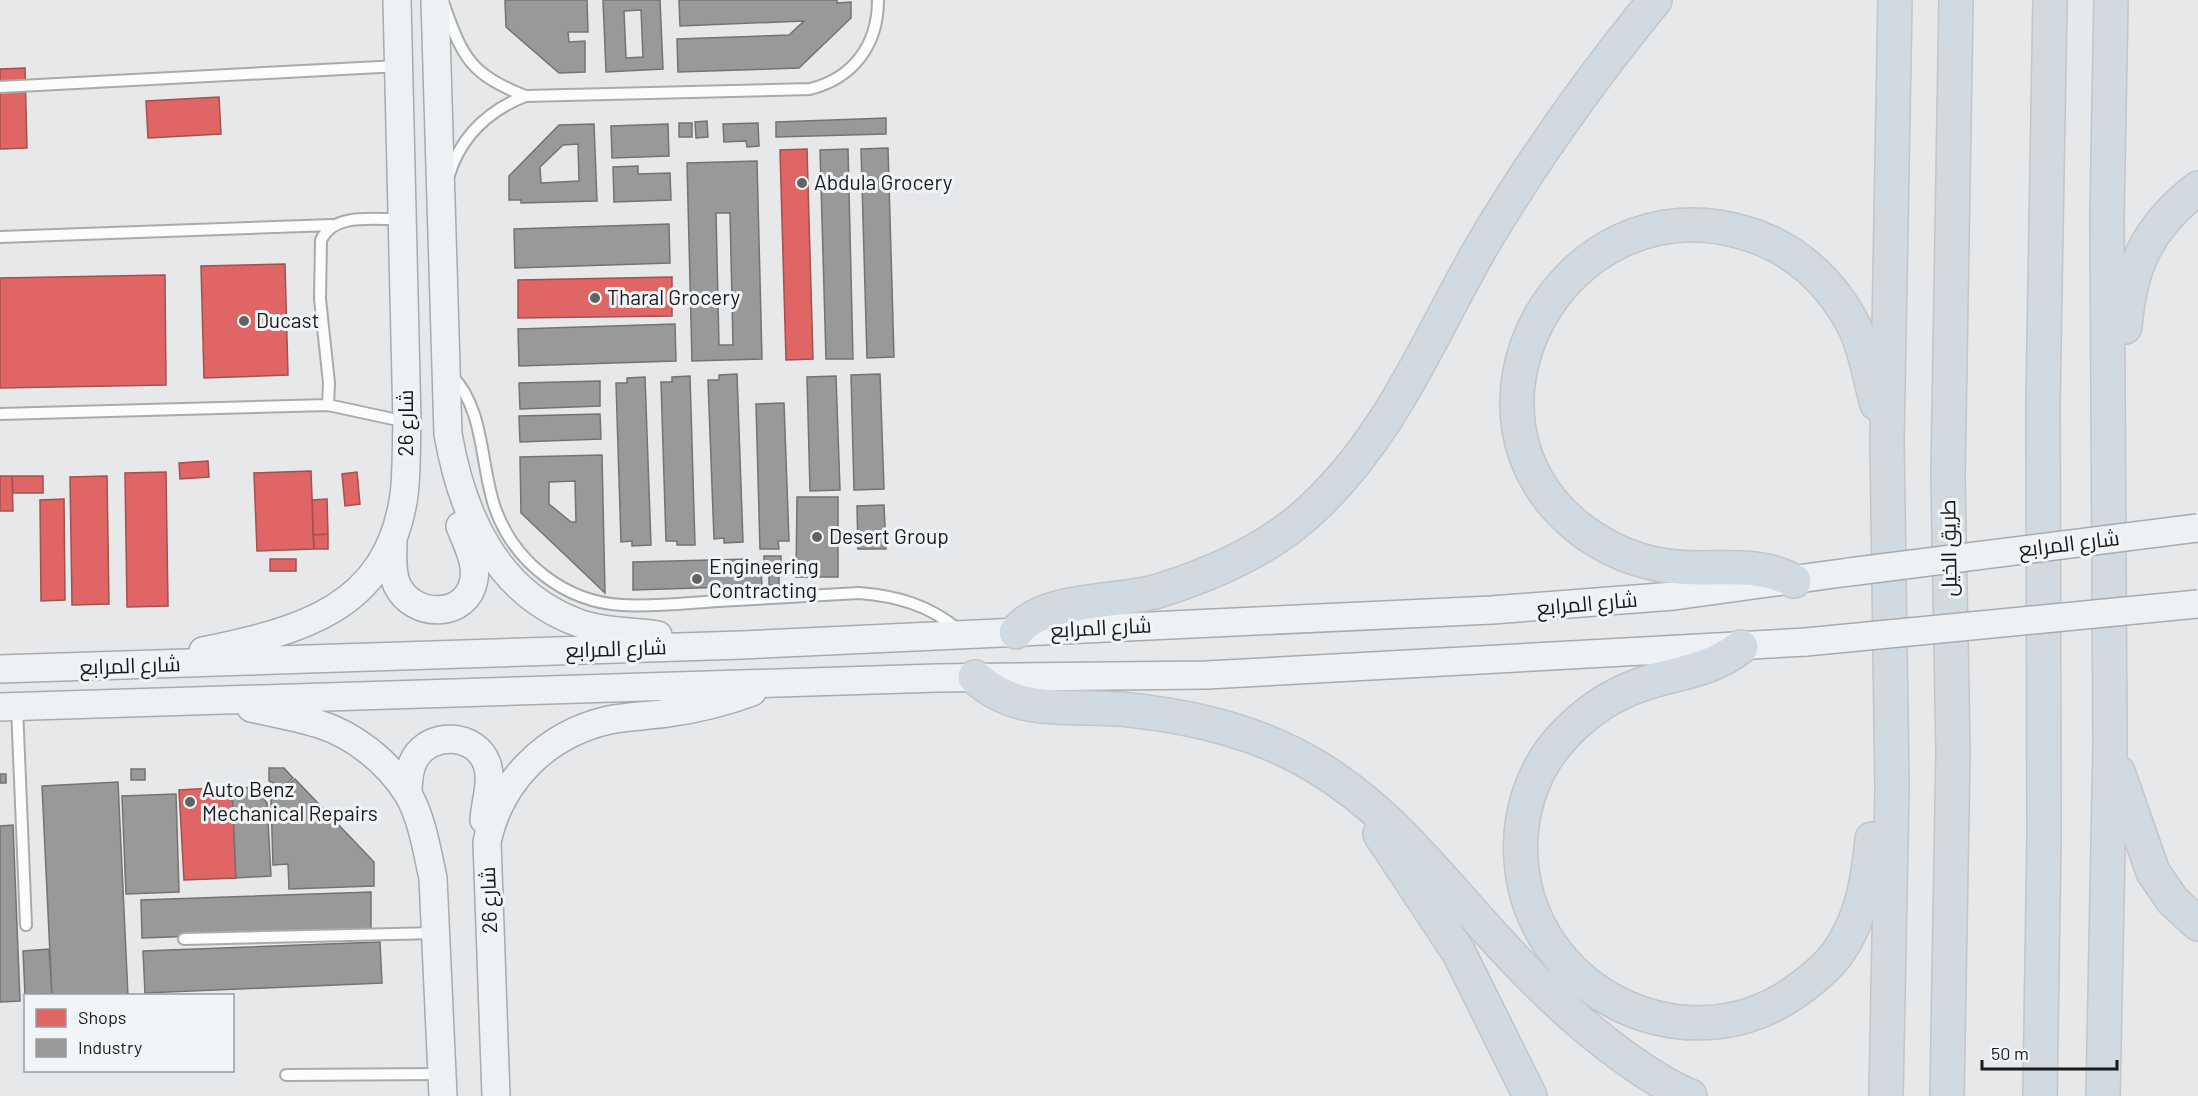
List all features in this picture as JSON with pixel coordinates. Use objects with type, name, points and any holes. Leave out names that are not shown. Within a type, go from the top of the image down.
[{"type":"highway","points":[[1016,632],[1022,623],[1041,612],[1155,591],[1218,569],[1278,536],[1338,485],[1385,423],[1483,244],[1533,165],[1611,56],[1656,0]]},
{"type":"highway","points":[[1886,1096],[1892,787],[1887,441],[1895,0]]},
{"type":"highway","name":"طريق الخيل","points":[[1947,1096],[1953,752],[1948,477],[1956,0]]},
{"type":"highway","points":[[2040,1096],[2044,837],[2043,402],[2050,0]]},
{"type":"highway","points":[[2103,1096],[2110,745],[2107,397],[2111,0]]},
{"type":"highway","points":[[2107,397],[2122,371],[2128,294],[2134,269],[2145,244],[2160,222],[2198,188]]},
{"type":"highway","points":[[1794,580],[1761,569],[1663,566],[1636,561],[1583,531],[1562,511],[1544,488],[1530,463],[1521,435],[1518,398],[1523,358],[1534,325],[1555,291],[1582,266],[1615,241],[1650,228],[1686,223],[1713,225],[1757,236],[1787,251],[1817,273],[1838,299],[1856,330],[1887,441]]},
{"type":"highway","points":[[1741,647],[1711,666],[1641,685],[1611,697],[1582,717],[1558,742],[1539,771],[1525,805],[1520,841],[1522,877],[1532,911],[1549,943],[1574,974],[1606,999],[1646,1016],[1683,1022],[1725,1020],[1746,1016],[1776,1005],[1821,972],[1848,935],[1864,896],[1875,823],[1884,798],[1892,787]]},
{"type":"highway","points":[[975,677],[999,695],[1028,705],[1129,710],[1213,724],[1283,748],[1346,786],[1391,822],[1530,976],[1564,1009],[1640,1068],[1690,1096]]},
{"type":"highway","points":[[2110,745],[2153,872],[2173,901],[2198,924]]},
{"type":"highway","points":[[1346,786],[1459,953],[1530,1096]]},
{"type":"main road","name":"شارع 26","points":[[132,666],[276,635],[319,618],[357,593],[374,573],[393,538],[404,495],[407,422],[404,219],[397,0]]},
{"type":"main road","name":"شارع 26","points":[[435,0],[448,434],[456,477],[478,534],[503,571],[537,601],[577,622],[590,626],[742,645]]},
{"type":"main road","points":[[393,538],[393,574],[398,586],[416,606],[424,610],[443,610],[453,606],[467,594],[474,578],[473,564],[450,500],[446,468],[448,434]]},
{"type":"main road","name":"شارع المرابع","points":[[0,669],[742,645],[1553,607],[1674,596],[2198,528]]},
{"type":"main road","name":"شارع المرابع","points":[[8,706],[975,677],[1207,675],[1741,647],[2198,604]]},
{"type":"main road","name":"شارع 26","points":[[496,1096],[487,842],[495,811],[511,783],[540,753],[561,738],[610,720],[667,713],[730,700],[775,683]]},
{"type":"main road","points":[[210,700],[301,719],[337,731],[368,751],[408,794],[431,868],[437,933],[443,1085]]},
{"type":"main road","points":[[408,794],[414,760],[430,744],[452,739],[474,747],[488,765],[489,784],[484,819],[487,842]]},
{"type":"lane","points":[[442,0],[458,43],[474,67],[499,85],[525,96],[810,89],[823,86],[846,73],[865,53],[875,28],[878,0]]},
{"type":"lane","points":[[0,87],[399,66]]},
{"type":"lane","points":[[442,205],[452,164],[468,137],[489,115],[525,96]]},
{"type":"lane","points":[[0,237],[332,225],[341,221],[404,219]]},
{"type":"lane","points":[[328,405],[329,383],[320,299],[321,240],[332,225]]},
{"type":"lane","points":[[446,370],[461,387],[471,406],[490,488],[503,527],[528,562],[561,587],[580,596],[622,605],[859,593],[882,595],[926,608],[964,634]]},
{"type":"lane","points":[[0,414],[328,405],[407,422]]},
{"type":"lane","points":[[8,706],[26,925]]},
{"type":"lane","points":[[184,939],[437,933]]},
{"type":"lane","points":[[286,1075],[443,1085]]},
{"type":"building: Shops","points":[[25,68],[27,148],[0,149],[0,69]]},
{"type":"building: Shops","points":[[219,97],[221,134],[148,138],[146,101]]},
{"type":"building: Shops","points":[[807,149],[813,359],[786,360],[780,150]]},
{"type":"building: Shops","name":"Ducast","points":[[285,264],[288,375],[204,378],[201,266]]},
{"type":"building: Shops","points":[[165,275],[166,385],[0,388],[0,278]]},
{"type":"building: Shops","name":"Tharal Grocery","points":[[672,277],[672,316],[518,318],[518,280]]},
{"type":"building: Shops","points":[[208,461],[209,477],[180,479],[179,463]]},
{"type":"building: Shops","points":[[311,471],[314,549],[257,551],[254,473]]},
{"type":"building: Shops","points":[[166,472],[168,606],[127,607],[125,473]]},
{"type":"building: Shops","points":[[357,472],[360,504],[345,506],[342,474]]},
{"type":"building: Shops","points":[[0,476],[12,476],[13,511],[0,511]]},
{"type":"building: Shops","points":[[12,476],[43,476],[43,493],[13,493]]},
{"type":"building: Shops","points":[[107,476],[109,604],[72,605],[70,477]]},
{"type":"building: Shops","points":[[64,499],[65,600],[41,601],[40,500]]},
{"type":"building: Shops","points":[[327,499],[328,534],[313,535],[312,500]]},
{"type":"building: Shops","points":[[328,534],[328,549],[314,549],[313,535]]},
{"type":"building: Shops","points":[[270,559],[296,559],[296,571],[270,571]]},
{"type":"building: Shops","points":[[232,787],[236,878],[184,880],[179,790]]},
{"type":"building: Industry","points":[[505,0],[587,0],[588,32],[568,32],[569,42],[585,41],[585,72],[559,73],[506,27]]},
{"type":"building: Industry","points":[[603,0],[660,0],[663,69],[606,72]],"holes":[[[641,10],[643,57],[626,58],[624,11]]]},
{"type":"building: Industry","points":[[679,0],[837,0],[837,3],[851,2],[851,18],[799,68],[678,72],[677,39],[789,35],[804,21],[680,26]]},
{"type":"building: Industry","points":[[886,118],[886,134],[776,137],[776,122]]},
{"type":"building: Industry","points":[[707,121],[708,137],[696,138],[695,122]]},
{"type":"building: Industry","points":[[679,123],[692,123],[692,137],[679,137]]},
{"type":"building: Industry","points":[[758,123],[759,146],[747,147],[746,141],[724,142],[723,124]]},
{"type":"building: Industry","points":[[594,124],[597,201],[521,203],[521,200],[509,200],[509,176],[559,125]],"holes":[[[578,144],[579,181],[541,183],[540,167],[563,145]]]},
{"type":"building: Industry","points":[[668,124],[669,156],[612,158],[611,126]]},
{"type":"building: Industry","points":[[888,148],[894,357],[867,358],[861,149]]},
{"type":"building: Industry","points":[[848,149],[853,359],[826,359],[820,150]]},
{"type":"building: Industry","points":[[757,161],[762,359],[692,361],[687,163]],"holes":[[[716,213],[730,213],[733,345],[719,345]]]},
{"type":"building: Industry","points":[[638,166],[638,174],[670,173],[671,200],[614,202],[613,167]]},
{"type":"building: Industry","points":[[669,224],[670,263],[515,268],[514,229]]},
{"type":"building: Industry","points":[[675,324],[676,361],[519,366],[518,329]]},
{"type":"building: Industry","points":[[737,374],[743,542],[724,543],[724,538],[714,539],[708,380],[719,380],[719,375]]},
{"type":"building: Industry","points":[[880,374],[884,489],[854,490],[851,375]]},
{"type":"building: Industry","points":[[690,376],[695,545],[677,545],[677,541],[666,541],[661,382],[672,382],[672,377]]},
{"type":"building: Industry","points":[[836,376],[840,490],[810,491],[807,377]]},
{"type":"building: Industry","points":[[645,377],[651,545],[632,546],[632,541],[621,542],[616,383],[627,383],[627,378]]},
{"type":"building: Industry","points":[[600,381],[600,406],[520,409],[519,383]]},
{"type":"building: Industry","points":[[784,403],[789,541],[778,541],[779,549],[760,549],[756,404]]},
{"type":"building: Industry","points":[[600,414],[601,439],[520,442],[519,416]]},
{"type":"building: Industry","points":[[602,455],[605,593],[521,513],[520,457]],"holes":[[[575,481],[576,522],[571,522],[549,504],[549,482]]]},
{"type":"building: Industry","name":"Desert Group","points":[[797,497],[838,497],[838,577],[796,577]]},
{"type":"building: Industry","points":[[884,505],[886,549],[858,549],[857,506]]},
{"type":"building: Industry","points":[[764,556],[781,556],[781,575],[764,575]]},
{"type":"building: Industry","name":"Engineering Contracting","points":[[750,559],[751,571],[761,571],[762,586],[633,590],[633,562]]},
{"type":"building: Industry","points":[[769,575],[779,575],[779,585],[769,585]]},
{"type":"building: Industry","points":[[269,768],[284,768],[293,778],[283,787],[269,781]]},
{"type":"building: Industry","points":[[131,769],[145,769],[145,780],[131,780]]},
{"type":"building: Industry","points":[[0,774],[6,774],[6,783],[0,783]]},
{"type":"building: Industry","points":[[295,779],[374,862],[374,886],[289,889],[288,864],[273,865],[271,800]]},
{"type":"building: Industry","points":[[118,782],[128,994],[52,994],[42,786]]},
{"type":"building: Industry","points":[[232,787],[255,788],[267,803],[271,876],[236,878]]},
{"type":"building: Industry","points":[[176,794],[179,892],[126,894],[122,796]]},
{"type":"building: Industry","points":[[13,825],[20,1001],[0,1002],[0,826]]},
{"type":"building: Industry","points":[[371,892],[371,930],[142,938],[141,900]]},
{"type":"building: Industry","points":[[380,942],[382,983],[145,993],[143,951]]},
{"type":"building: Industry","points":[[49,949],[52,994],[25,994],[23,951]]},
{"type":"place","name":"Abdula Grocery","points":[[802,183]]},
{"type":"place","name":"Tharal Grocery","points":[[595,298]]},
{"type":"place","name":"Ducast","points":[[244,321]]},
{"type":"place","name":"Desert Group","points":[[817,537]]},
{"type":"place","name":"Engineering Contracting","points":[[697,579]]},
{"type":"place","name":"Auto Benz Mechanical Repairs","points":[[190,802]]}]
